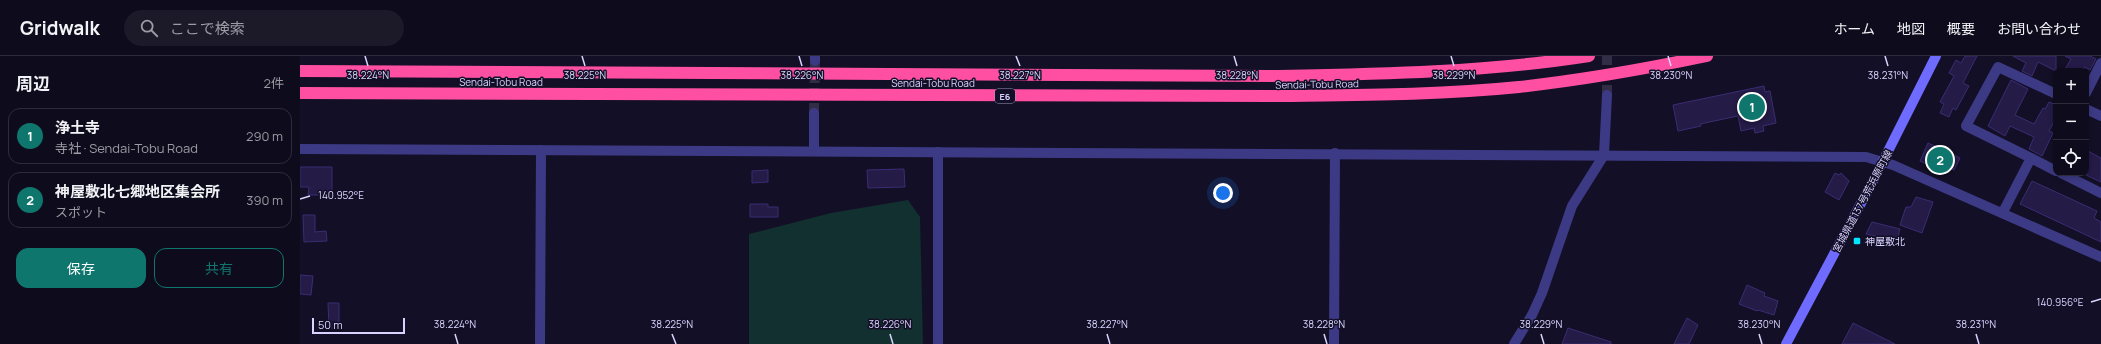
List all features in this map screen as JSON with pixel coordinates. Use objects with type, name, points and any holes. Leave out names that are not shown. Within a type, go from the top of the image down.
[{"type":"highway","name":"Sendai-Tobu Road","points":[[300,71],[1279,76],[1387,74],[1468,69],[1589,56]]},
{"type":"highway","name":"Sendai-Tobu Road","points":[[300,93],[1264,96],[1387,95],[1519,86],[1599,75],[1707,56]]},
{"type":"main road","name":"宮城県道137号荒浜原町線","points":[[1786,344],[1883,162],[1936,56]]},
{"type":"street","points":[[2089,87],[2101,63]]},
{"type":"street","points":[[2053,93],[1998,67],[1966,126],[2053,169]]},
{"type":"street","points":[[1514,344],[1532,315],[1542,293],[1572,206],[1604,155],[1607,95]]},
{"type":"street","points":[[2089,110],[2101,116]]},
{"type":"street","points":[[814,113],[814,152]]},
{"type":"street","points":[[300,149],[1334,153],[1866,157],[1883,162],[2003,212],[2101,257]]},
{"type":"street","points":[[540,344],[541,150]]},
{"type":"street","points":[[938,152],[938,344]]},
{"type":"street","points":[[1334,153],[1334,344]]},
{"type":"street","points":[[2003,212],[2031,158]]},
{"type":"street","points":[[2067,176],[2101,193]]},
{"type":"green space","points":[[908,200],[920,217],[923,344],[749,344],[749,234],[831,213]]},
{"type":"building","points":[[1965,56],[1977,56],[1963,83],[1969,86],[1956,110],[1953,108],[1949,117],[1940,113],[1944,104],[1940,102],[1954,76],[1949,73],[1956,60],[1961,63]]},
{"type":"building","points":[[2013,56],[2056,56],[2056,68],[2053,68],[2053,70],[2038,62],[2032,76],[2022,71],[2026,63]]},
{"type":"building","points":[[2065,56],[2090,56],[2096,59],[2090,70],[2089,68],[2085,67],[2066,68],[2071,59]]},
{"type":"building","points":[[2011,80],[2028,89],[2015,115],[2034,124],[2043,108],[2045,109],[2049,102],[2053,104],[2053,124],[2049,131],[2053,133],[2042,156],[2029,149],[2034,137],[2010,126],[2005,136],[1988,126]]},
{"type":"building","points":[[1764,86],[1765,92],[1770,91],[1776,123],[1763,126],[1764,131],[1755,133],[1754,128],[1741,131],[1738,116],[1700,124],[1701,126],[1678,131],[1673,105]]},
{"type":"building","points":[[1928,143],[1960,158],[1954,170],[1949,168],[1946,173],[1920,161]]},
{"type":"building","points":[[2089,152],[2101,158],[2101,182],[2088,176]]},
{"type":"building","points":[[300,167],[332,167],[332,195],[308,195],[309,187],[300,187]]},
{"type":"building","points":[[904,169],[905,187],[868,188],[867,170]]},
{"type":"building","points":[[768,170],[768,182],[752,183],[752,171]]},
{"type":"building","points":[[1835,173],[1839,175],[1841,173],[1849,181],[1839,200],[1825,192]]},
{"type":"building","points":[[2032,181],[2097,211],[2094,218],[2101,222],[2101,242],[2020,204]]},
{"type":"building","points":[[1916,197],[1933,202],[1922,233],[1900,225],[1906,207],[1911,207]]},
{"type":"building","points":[[750,204],[768,204],[768,207],[778,207],[778,217],[750,217]]},
{"type":"building","points":[[303,215],[315,215],[315,232],[326,231],[327,241],[304,242]]},
{"type":"building","points":[[1872,222],[1900,229],[1897,241],[1866,234]]},
{"type":"building","points":[[300,275],[313,276],[311,295],[300,294]]},
{"type":"building","points":[[1747,285],[1765,293],[1764,296],[1778,301],[1774,315],[1758,310],[1757,311],[1739,304]]},
{"type":"building","points":[[328,303],[339,303],[339,328],[329,328]]},
{"type":"building","points":[[1687,318],[1698,325],[1689,344],[1674,344]]},
{"type":"building","points":[[1853,323],[1895,344],[1842,344]]},
{"type":"building","points":[[1568,328],[1611,342],[1611,344],[1562,344]]},
{"type":"tunnel","points":[[1607,56],[1607,95]]},
{"type":"tunnel","points":[[814,113],[815,61]]},
{"type":"place","name":"浄土寺","points":[[1752,107]]},
{"type":"place","name":"神屋敷北七郷地区集会所","points":[[1940,160]]},
{"type":"place","name":"神屋敷北","points":[[1857,241]]}]
